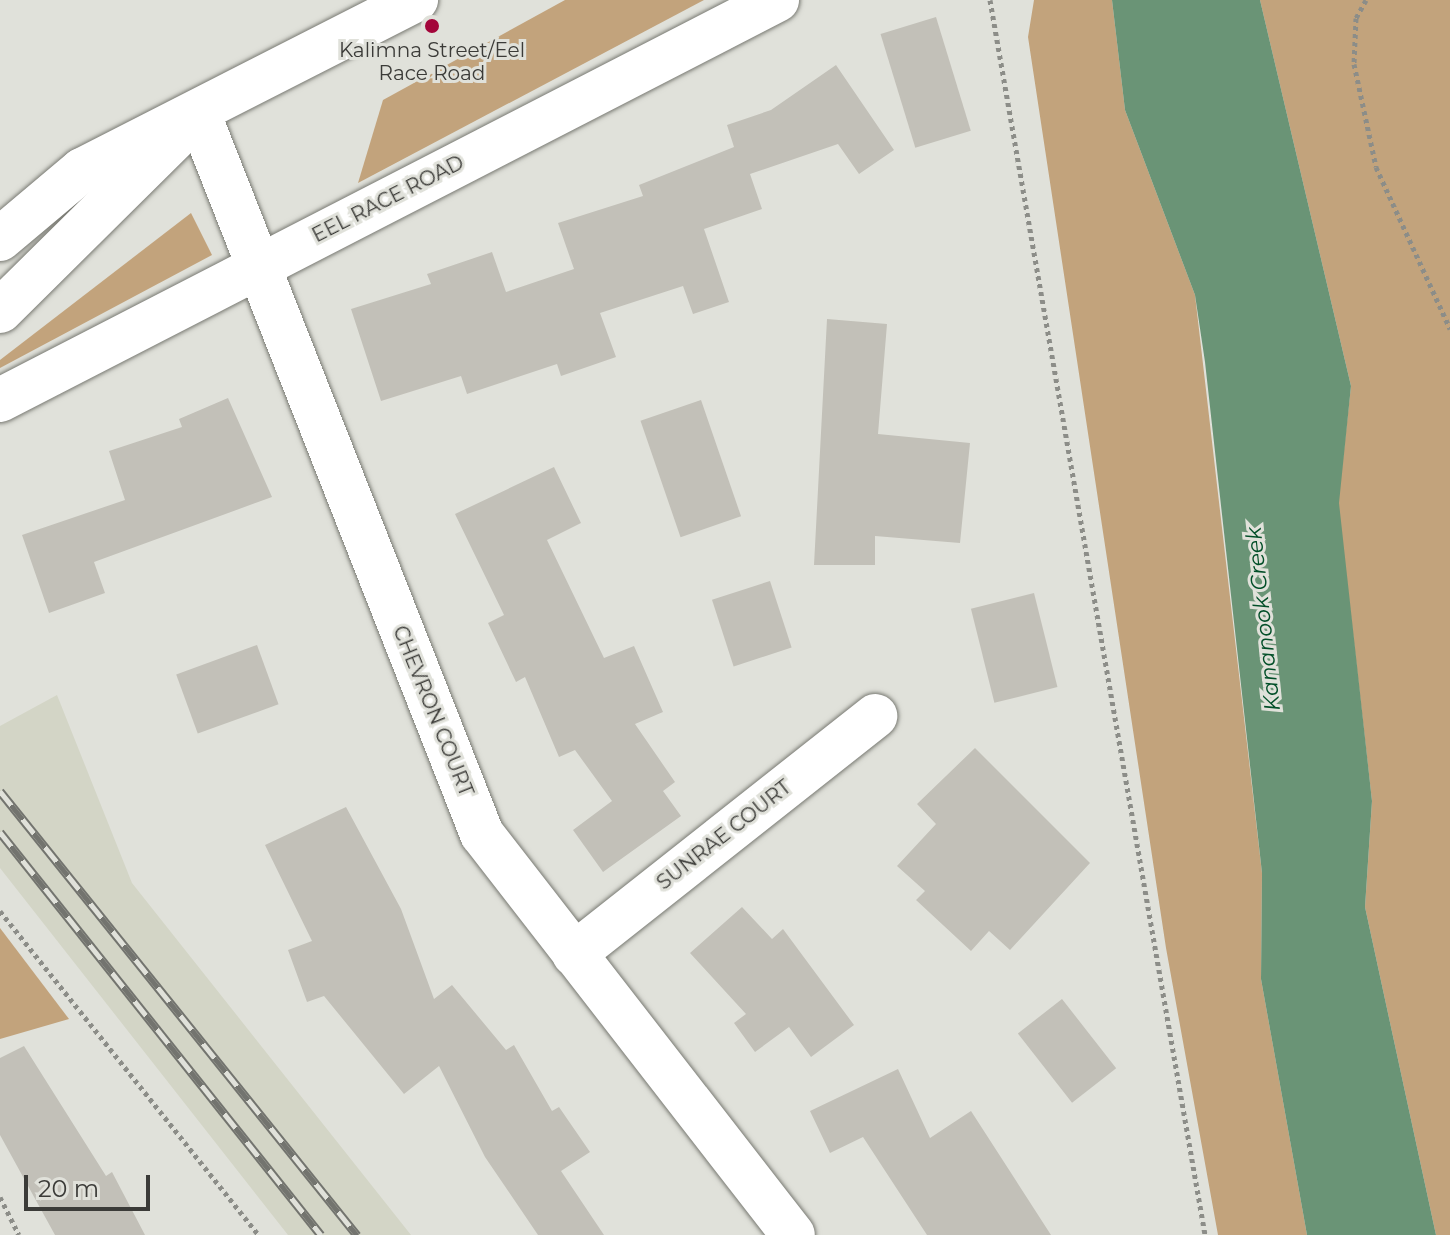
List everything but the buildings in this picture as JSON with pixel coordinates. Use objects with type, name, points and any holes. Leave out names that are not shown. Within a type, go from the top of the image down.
[{"type":"street","points":[[0,239],[71,176],[199,115],[416,0]]},
{"type":"street","name":"EEL RACE ROAD","points":[[0,400],[777,0]]},
{"type":"street","points":[[0,311],[199,115]]},
{"type":"street","name":"CHEVRON COURT","points":[[199,115],[256,267],[482,834],[793,1235]]},
{"type":"street","name":"SUNRAE COURT","points":[[574,954],[875,716]]},
{"type":"path","points":[[990,0],[1205,1235]]},
{"type":"path","points":[[1366,0],[1356,18],[1354,64],[1376,167],[1450,329]]},
{"type":"path","points":[[0,911],[259,1235]]},
{"type":"path","points":[[0,1197],[19,1235]]},
{"type":"shaded area","points":[[565,0],[704,0],[358,183],[383,100]]},
{"type":"shaded area","points":[[1034,0],[1112,0],[1125,110],[1195,295],[1262,873],[1261,979],[1307,1235],[1218,1235],[1166,948],[1028,37]]},
{"type":"shaded area","points":[[1260,0],[1450,0],[1450,1235],[1436,1235],[1365,907],[1372,801],[1338,503],[1351,386]]},
{"type":"shaded area","points":[[191,213],[212,255],[0,368],[0,360]]},
{"type":"shaded area","points":[[57,695],[132,883],[411,1235],[288,1235],[0,868],[0,726]]},
{"type":"shaded area","points":[[0,928],[69,1019],[0,1039]]},
{"type":"water","name":"Kananook Creek","points":[[1112,0],[1260,0],[1351,386],[1339,503],[1372,801],[1365,907],[1436,1235],[1307,1235],[1261,979],[1262,873],[1195,295],[1125,110]]},
{"type":"railway","points":[[0,791],[357,1235]]},
{"type":"railway","points":[[0,832],[321,1235]]},
{"type":"place","name":"Kalimna Street/Eel Race Road","points":[[432,26]]}]
